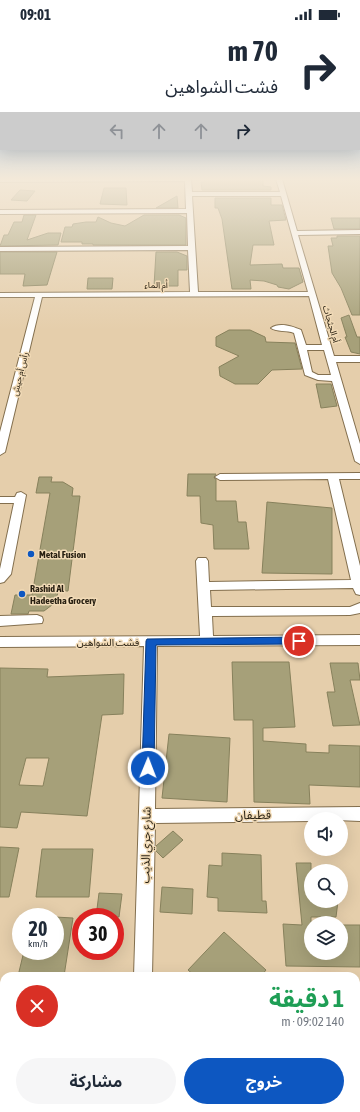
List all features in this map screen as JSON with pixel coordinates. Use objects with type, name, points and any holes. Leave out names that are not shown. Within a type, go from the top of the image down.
[{"type":"street","points":[[191,230],[194,294]]},
{"type":"street","name":"أم الجثجاث","points":[[294,230],[336,378],[356,436],[360,461]]},
{"type":"street","points":[[295,233],[360,232]]},
{"type":"street","points":[[0,249],[192,248]]},
{"type":"street","name":"أم الماء","points":[[0,295],[312,294]]},
{"type":"street","name":"رأس أم حيش","points":[[0,452],[39,295]]},
{"type":"street","points":[[275,328],[288,328],[298,332],[308,373],[311,376],[316,378],[336,378]]},
{"type":"street","points":[[302,348],[328,347]]},
{"type":"street","points":[[331,359],[360,359]]},
{"type":"street","points":[[0,411],[10,411]]},
{"type":"street","points":[[204,586],[359,588],[333,476]]},
{"type":"street","points":[[220,477],[360,476]]},
{"type":"street","points":[[0,500],[20,498],[5,574],[0,579]]},
{"type":"street","points":[[202,561],[207,641]]},
{"type":"street","points":[[205,612],[350,611],[357,609],[360,606]]},
{"type":"street","points":[[0,621],[37,620]]},
{"type":"street","name":"فشت الشواهين","points":[[0,642],[360,640]]},
{"type":"street","name":"شارع جري الذيب","points":[[143,972],[151,641]]},
{"type":"street","name":"قطيفان","points":[[146,816],[360,814]]},
{"type":"building","points":[[10,230],[31,230],[27,240],[48,233],[61,233],[58,245],[0,246],[4,235],[8,235]]},
{"type":"building","points":[[64,230],[186,230],[186,245],[93,245],[82,244],[82,242],[61,242]]},
{"type":"building","points":[[224,230],[271,230],[274,245],[253,245],[250,265],[282,264],[283,268],[299,268],[303,282],[289,289],[278,287],[277,285],[264,281],[250,280],[251,289],[232,289]]},
{"type":"building","points":[[337,236],[360,236],[360,315],[352,315],[341,288],[332,273],[328,246],[333,246],[331,238],[337,238]]},
{"type":"building","points":[[0,252],[57,252],[47,285],[23,286],[25,274],[0,274]]},
{"type":"building","points":[[156,252],[177,252],[187,256],[187,270],[178,270],[178,286],[154,286]]},
{"type":"building","points":[[88,278],[113,278],[112,289],[87,289]]},
{"type":"building","points":[[349,315],[357,337],[360,337],[360,354],[351,352],[345,337],[347,337],[341,318]]},
{"type":"building","points":[[229,330],[250,330],[265,337],[266,342],[295,343],[302,369],[272,370],[258,384],[235,384],[220,376],[219,367],[239,356],[216,346],[216,337]]},
{"type":"building","points":[[316,384],[331,384],[337,406],[321,408]]},
{"type":"building","points":[[188,474],[216,474],[214,478],[216,479],[216,501],[236,501],[238,522],[246,522],[249,549],[214,549],[213,525],[201,523],[200,496],[187,496]]},
{"type":"building","points":[[39,477],[52,477],[51,482],[63,482],[73,488],[72,496],[80,496],[68,591],[58,591],[56,602],[44,611],[29,611],[28,614],[11,614],[15,595],[32,595],[50,493],[36,493]]},
{"type":"building","points":[[267,502],[332,508],[332,574],[262,573]]},
{"type":"building","points":[[232,662],[289,662],[295,727],[263,728],[263,741],[306,744],[306,752],[329,753],[329,745],[360,746],[360,787],[309,785],[310,804],[254,802],[253,720],[234,720]]},
{"type":"building","points":[[330,663],[358,663],[360,680],[350,680],[360,725],[333,726],[327,692],[335,692]]},
{"type":"building","points":[[0,668],[48,669],[47,677],[124,674],[123,714],[102,715],[87,816],[21,812],[17,828],[0,827]],"holes":[[[26,758],[49,758],[43,786],[19,785]]]},
{"type":"building","points":[[169,734],[230,738],[227,802],[162,798]]},
{"type":"building","points":[[173,831],[183,840],[163,858],[156,851],[156,846]]},
{"type":"building","points":[[0,847],[19,848],[9,897],[0,897]]},
{"type":"building","points":[[42,849],[93,849],[89,897],[36,897]]},
{"type":"building","points":[[222,853],[261,855],[262,901],[266,901],[267,913],[218,911],[218,898],[207,897],[209,865],[222,866]]},
{"type":"building","points":[[296,863],[311,863],[304,864],[304,908],[337,908],[336,916],[304,916],[304,960],[348,960],[348,925],[360,925],[360,967],[286,966],[283,924],[302,925]]},
{"type":"building","points":[[162,887],[193,889],[192,914],[160,912]]},
{"type":"building","points":[[99,893],[122,894],[120,908],[97,908]]},
{"type":"building","points":[[64,918],[72,918],[65,972],[19,972],[22,960],[64,960]]},
{"type":"building","points":[[224,932],[266,970],[264,972],[190,972],[188,970]]},
{"type":"place","name":"Metal Fusion","points":[[31,554]]},
{"type":"place","name":"Rashid Al Hadeetha Grocery","points":[[22,594]]},
{"type":"route","points":[[148,768],[151,641],[299,641]]}]
